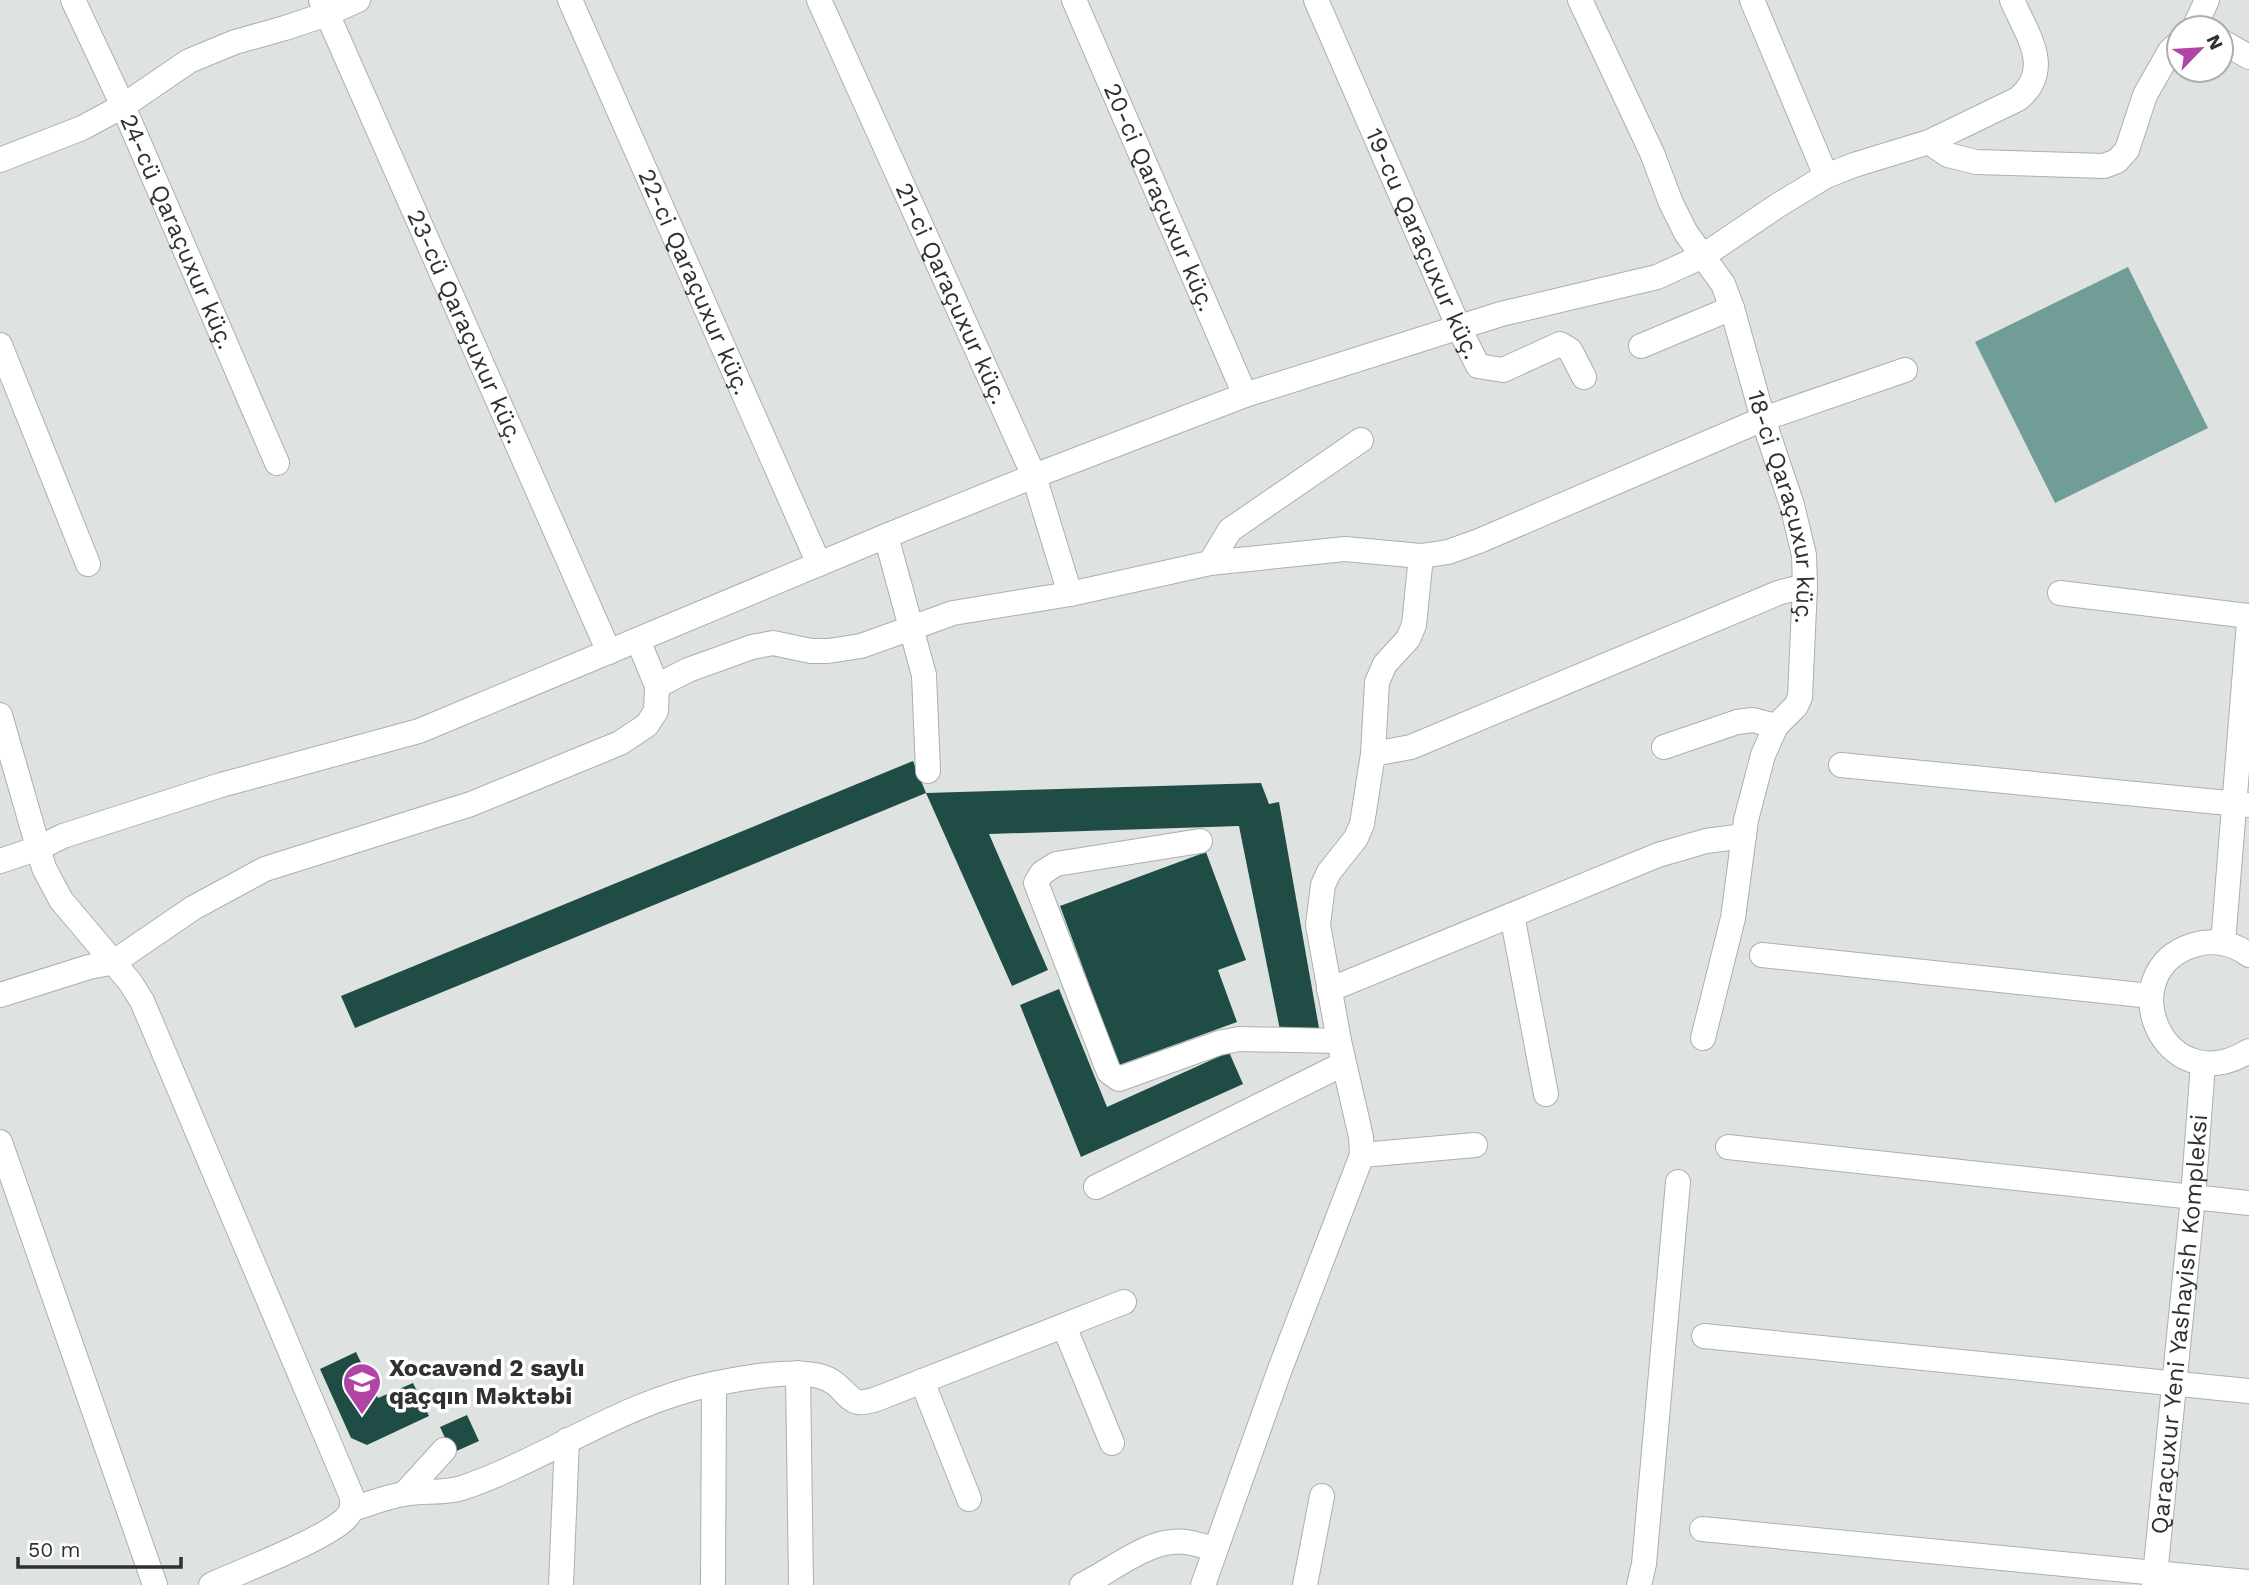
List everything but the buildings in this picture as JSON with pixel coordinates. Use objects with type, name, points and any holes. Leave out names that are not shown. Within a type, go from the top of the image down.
[{"type":"street","name":"24-cü Qaraçuxur küç.","points":[[73,0],[123,106],[277,463]]},
{"type":"street","points":[[0,160],[82,128],[123,106],[189,61],[235,42],[285,29],[324,7],[358,0]]},
{"type":"street","name":"22-ci Qaraçuxur küç.","points":[[570,0],[818,564]]},
{"type":"street","name":"21-ci Qaraçuxur küç.","points":[[819,0],[1034,476],[1070,594]]},
{"type":"street","name":"20-ci Qaraçuxur küç.","points":[[1074,0],[1245,395]]},
{"type":"street","name":"19-cu Qaraçuxur küç.","points":[[1316,0],[1478,366],[1503,370],[1560,344],[1570,350],[1584,377]]},
{"type":"street","name":"18-ci Qaraçuxur küç.","points":[[1580,0],[1652,153],[1686,233],[1723,284],[1792,505],[1804,555],[1800,697],[1796,706],[1776,726],[1763,755],[1744,836],[1732,918],[1703,1038]]},
{"type":"street","points":[[1752,0],[1826,176]]},
{"type":"street","points":[[0,861],[64,836],[221,785],[419,731],[886,536],[1245,395],[1501,314],[1657,277],[1703,256],[1826,176],[1929,142],[2018,99],[2029,90],[2037,68],[2035,51],[2011,0]]},
{"type":"street","name":"23-cü Qaraçuxur küç.","points":[[324,7],[609,652]]},
{"type":"street","points":[[1929,142],[1948,155],[1976,162],[2105,166],[2117,161],[2127,150],[2145,95],[2165,60]]},
{"type":"street","points":[[1641,346],[1732,308]]},
{"type":"street","points":[[0,345],[88,564]]},
{"type":"street","points":[[657,686],[688,670],[752,647],[773,643],[811,651],[828,651],[860,646],[953,613],[1070,594],[1210,563],[1345,549],[1421,556],[1448,552],[1763,419],[1905,370]]},
{"type":"street","points":[[1210,563],[1230,530],[1361,440]]},
{"type":"street","points":[[886,536],[924,675],[928,771]]},
{"type":"street","points":[[1203,1585],[1214,1549],[1362,1155],[1361,1137],[1341,1052],[1318,925],[1323,885],[1329,872],[1356,838],[1362,824],[1373,754],[1377,682],[1385,664],[1408,639],[1414,625],[1421,556]]},
{"type":"street","points":[[1373,754],[1411,747],[1778,593],[1805,586]]},
{"type":"street","points":[[2060,593],[2249,616]]},
{"type":"street","points":[[2223,943],[2242,805],[2249,622]]},
{"type":"street","points":[[0,995],[89,967],[114,962],[193,908],[265,869],[471,804],[620,743],[647,725],[656,711],[657,686],[638,640]]},
{"type":"street","points":[[0,715],[44,868],[61,900],[114,962],[142,1002],[348,1484],[352,1509]]},
{"type":"street","points":[[1664,747],[1737,722],[1753,720],[1776,726]]},
{"type":"street","points":[[1840,765],[2242,805]]},
{"type":"street","points":[[1329,990],[1686,846],[1744,836]]},
{"type":"street","points":[[1200,841],[1056,864],[1042,873],[1036,883],[1109,1072],[1119,1079],[1219,1043],[1239,1039],[1341,1052]]},
{"type":"street","points":[[1512,915],[1546,1094]]},
{"type":"street","points":[[2249,955],[2240,948],[2223,943],[2203,942],[2184,948],[2168,960],[2156,976],[2151,996],[2151,1015],[2158,1033],[2169,1048],[2185,1058],[2203,1064],[2220,1064],[2249,1051]]},
{"type":"street","points":[[1762,955],[2151,996]]},
{"type":"street","points":[[1096,1186],[1341,1052]]},
{"type":"street","name":"Qaraçuxur Yeni Yashayish Kompleksi","points":[[2155,1580],[2193,1197],[2203,1064]]},
{"type":"street","points":[[0,1142],[155,1585]]},
{"type":"street","points":[[1362,1155],[1475,1144]]},
{"type":"street","points":[[1728,1147],[2249,1203]]},
{"type":"street","points":[[1639,1585],[1644,1564],[1678,1182]]},
{"type":"street","points":[[211,1585],[328,1532],[345,1519],[352,1509],[404,1494],[460,1489],[566,1440],[680,1393],[714,1384],[798,1373],[821,1376],[836,1382],[858,1402],[874,1400],[1124,1302]]},
{"type":"street","points":[[1064,1326],[1112,1443]]},
{"type":"street","points":[[1704,1336],[2249,1391]]},
{"type":"street","points":[[798,1373],[801,1585]]},
{"type":"street","points":[[922,1381],[969,1499]]},
{"type":"street","points":[[713,1585],[714,1384]]},
{"type":"street","points":[[561,1585],[566,1440]]},
{"type":"street","points":[[404,1494],[444,1450]]},
{"type":"street","points":[[1306,1585],[1322,1496]]},
{"type":"street","points":[[1702,1529],[2155,1580],[2249,1582]]},
{"type":"street","points":[[1082,1585],[1150,1547],[1172,1542],[1194,1543],[1214,1549]]},
{"type":"shaded area","points":[[2128,267],[2208,428],[2055,503],[1975,342]]},
{"type":"place","name":"Xocavənd 2 saylı qaçqın Məktəbi","points":[[362,1416]]}]
